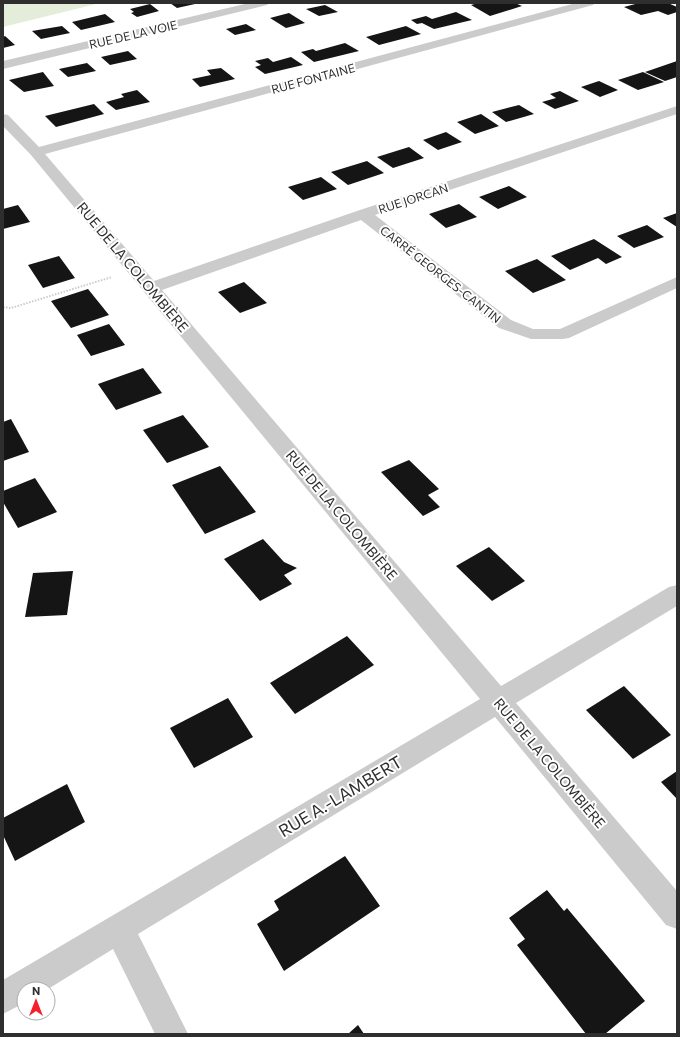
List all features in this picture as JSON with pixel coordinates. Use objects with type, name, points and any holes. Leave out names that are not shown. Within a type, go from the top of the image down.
[{"type":"street","name":"RUE DE LA VOIE","points":[[3,65],[263,3]]},
{"type":"street","name":"RUE FONTAINE","points":[[36,152],[589,3]]},
{"type":"street","name":"RUE JORCAN","points":[[151,288],[363,214],[677,110]]},
{"type":"street","name":"RUE DE LA COLOMBIÈRE","points":[[3,118],[36,152],[677,914]]},
{"type":"street","name":"CARRÉ GEORGES-CANTIN","points":[[363,214],[505,324],[531,334],[563,334],[677,282]]},
{"type":"street","name":"RUE A.-LAMBERT","points":[[3,998],[677,594]]},
{"type":"street","points":[[119,929],[172,1034]]},
{"type":"path","points":[[3,307],[11,308],[135,270]]},
{"type":"green space","points":[[3,3],[100,3],[3,27]]},
{"type":"building","points":[[170,3],[195,3],[195,4],[177,8]]},
{"type":"building","points":[[478,3],[515,3],[522,6],[490,16],[471,5]]},
{"type":"building","points":[[639,3],[668,3],[677,7],[677,12],[668,15],[658,11],[641,15],[624,7]]},
{"type":"building","points":[[150,4],[159,11],[137,17],[131,13],[134,12],[130,9]]},
{"type":"building","points":[[325,5],[338,12],[319,16],[306,9]]},
{"type":"building","points":[[456,12],[472,20],[434,29],[422,23],[417,24],[411,20],[426,16],[432,19]]},
{"type":"building","points":[[289,13],[305,23],[286,28],[270,18]]},
{"type":"building","points":[[105,14],[115,22],[81,30],[72,22]]},
{"type":"building","points":[[246,24],[256,30],[235,35],[226,29]]},
{"type":"building","points":[[62,26],[70,33],[41,39],[32,31]]},
{"type":"building","points":[[406,26],[421,34],[379,45],[366,37]]},
{"type":"building","points":[[5,36],[15,45],[3,48],[3,37]]},
{"type":"building","points":[[345,43],[359,51],[314,62],[301,52],[313,49],[316,51]]},
{"type":"building","points":[[128,51],[137,59],[110,65],[101,57]]},
{"type":"building","points":[[291,57],[303,65],[265,74],[255,67],[261,65],[255,61],[268,58],[273,62]]},
{"type":"building","points":[[677,61],[677,77],[665,81],[645,72]]},
{"type":"building","points":[[87,63],[96,71],[68,77],[59,69]]},
{"type":"building","points":[[221,68],[235,79],[200,87],[192,79],[211,75],[207,70]]},
{"type":"building","points":[[43,72],[54,86],[24,92],[9,80]]},
{"type":"building","points":[[643,72],[664,82],[638,90],[618,80]]},
{"type":"building","points":[[599,81],[618,90],[600,97],[581,87]]},
{"type":"building","points":[[137,90],[150,102],[116,110],[106,102],[124,97],[121,94]]},
{"type":"building","points":[[560,91],[579,101],[555,109],[542,102],[556,98],[550,94]]},
{"type":"building","points":[[94,104],[104,114],[56,127],[45,116]]},
{"type":"building","points":[[519,105],[534,114],[506,122],[492,112]]},
{"type":"building","points":[[481,114],[499,126],[475,134],[457,122]]},
{"type":"building","points":[[446,132],[462,142],[438,150],[423,140]]},
{"type":"building","points":[[409,147],[424,158],[393,168],[377,157]]},
{"type":"building","points":[[367,161],[384,173],[348,185],[331,172]]},
{"type":"building","points":[[321,177],[337,189],[303,200],[288,187]]},
{"type":"building","points":[[509,186],[527,197],[498,209],[479,197]]},
{"type":"building","points":[[459,204],[477,217],[446,228],[429,214]]},
{"type":"building","points":[[18,205],[30,222],[3,229],[3,209]]},
{"type":"building","points":[[677,213],[677,227],[663,218]]},
{"type":"building","points":[[647,225],[664,237],[634,248],[617,236]]},
{"type":"building","points":[[594,239],[622,257],[606,264],[598,258],[570,270],[551,256]]},
{"type":"building","points":[[59,256],[75,278],[43,288],[28,265]]},
{"type":"building","points":[[537,259],[566,280],[533,293],[505,271]]},
{"type":"building","points":[[244,282],[267,303],[240,313],[218,292]]},
{"type":"building","points":[[88,289],[109,315],[71,328],[51,301]]},
{"type":"building","points":[[109,324],[125,345],[91,356],[77,335]]},
{"type":"building","points":[[143,368],[162,393],[116,410],[98,384]]},
{"type":"building","points":[[183,415],[209,447],[167,463],[143,430]]},
{"type":"building","points":[[11,419],[29,452],[3,461],[3,422]]},
{"type":"building","points":[[409,460],[439,489],[428,495],[440,507],[423,516],[381,472]]},
{"type":"building","points":[[220,466],[256,512],[205,534],[172,485]]},
{"type":"building","points":[[35,478],[57,512],[18,528],[3,502],[3,491]]},
{"type":"building","points":[[263,539],[284,562],[297,568],[284,575],[292,584],[260,601],[224,559]]},
{"type":"building","points":[[489,547],[525,581],[492,601],[456,566]]},
{"type":"building","points":[[73,571],[67,615],[25,617],[33,573]]},
{"type":"building","points":[[347,636],[374,665],[295,714],[270,683]]},
{"type":"building","points":[[624,686],[671,735],[633,759],[586,710]]},
{"type":"building","points":[[228,698],[253,737],[194,768],[170,728]]},
{"type":"building","points":[[677,771],[677,799],[661,782]]},
{"type":"building","points":[[67,784],[85,822],[15,861],[3,835],[3,818]]},
{"type":"building","points":[[345,856],[380,906],[284,971],[257,924],[279,910],[274,901]]},
{"type":"building","points":[[547,890],[564,911],[567,908],[645,1001],[605,1034],[586,1034],[517,945],[525,939],[509,918]]},
{"type":"building","points":[[358,1025],[364,1034],[348,1034]]}]
